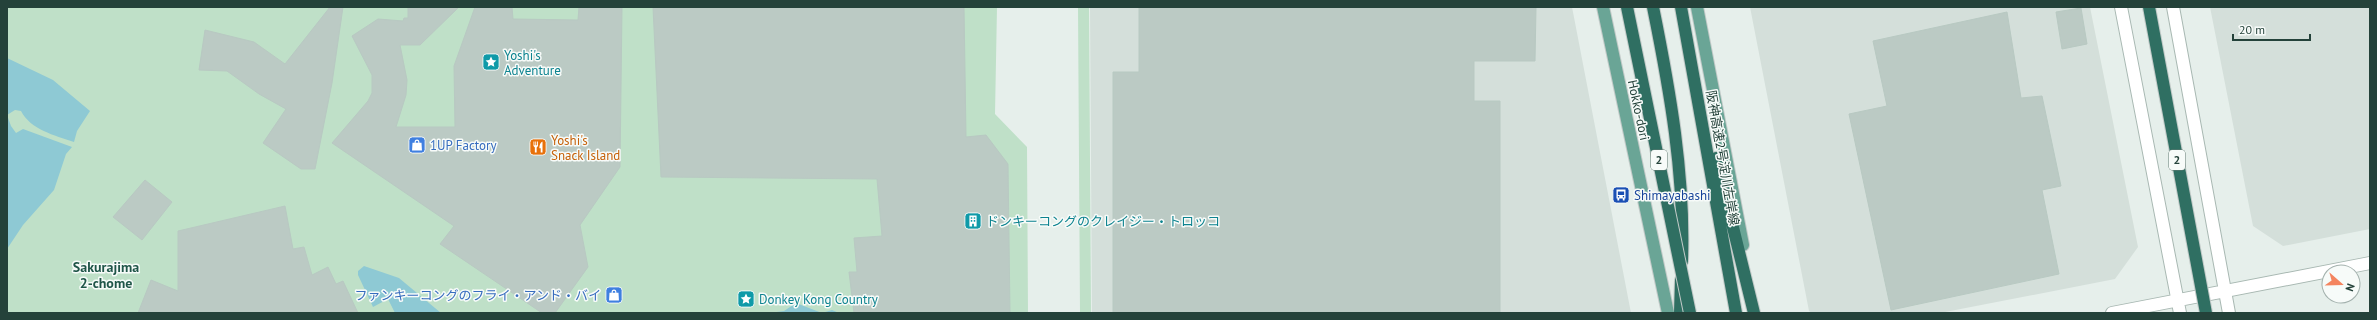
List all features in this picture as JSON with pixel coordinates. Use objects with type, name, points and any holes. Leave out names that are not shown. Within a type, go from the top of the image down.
[{"type":"highway","name":"2","points":[[1627,7],[1690,313]]},
{"type":"highway","points":[[1653,7],[1678,151],[1683,232],[1680,313]]},
{"type":"highway","name":"阪神高速2号淀川左岸線","points":[[1681,7],[1736,313]]},
{"type":"highway","name":"2","points":[[2149,7],[2206,313]]},
{"type":"highway","points":[[1688,44],[1755,313]]},
{"type":"main road","name":"Hokko-dori","points":[[1603,7],[1668,313]]},
{"type":"main road","points":[[1697,7],[1755,313]]},
{"type":"street","points":[[2121,7],[2180,313]]},
{"type":"street","points":[[2173,7],[2229,313]]},
{"type":"street","points":[[2112,313],[2370,263]]},
{"type":"shaded area","points":[[1090,7],[1572,7],[1631,313],[1092,313]]},
{"type":"shaded area","points":[[1750,7],[2090,7],[2138,247],[2115,279],[1940,313],[1812,313],[1809,311]]},
{"type":"shaded area","points":[[2210,7],[2370,7],[2370,229],[2283,246],[2253,226]]},
{"type":"green space","points":[[7,7],[997,7],[995,114],[1027,147],[1028,313],[7,313]]},
{"type":"green space","points":[[1078,7],[1089,7],[1091,313],[1080,313]]},
{"type":"water","points":[[7,58],[53,80],[90,111],[77,131],[74,142],[51,134],[37,127],[25,118],[21,111],[15,110],[7,115]]},
{"type":"water","points":[[7,115],[11,126],[16,133],[23,129],[72,147],[66,154],[54,190],[23,225],[7,249]]},
{"type":"water","points":[[364,266],[399,278],[441,313],[395,313],[388,299],[373,307],[358,275],[358,271]]},
{"type":"water","points":[[796,303],[822,313],[769,313],[784,311]]},
{"type":"water","points":[[832,310],[839,313],[822,313]]},
{"type":"building","points":[[330,7],[343,7],[332,83],[315,169],[301,169],[263,143],[286,109],[259,94],[227,71],[199,70],[205,30],[254,42],[285,64]]},
{"type":"building","points":[[408,7],[459,7],[420,45],[400,45],[407,80],[406,95],[396,127],[455,127],[454,66],[475,7],[512,7],[513,19],[578,20],[579,7],[622,7],[620,167],[580,225],[588,267],[555,313],[542,313],[440,244],[454,226],[332,143],[368,101],[372,93],[372,75],[352,36],[378,19],[403,21],[404,18],[408,18]]},
{"type":"building","points":[[653,7],[964,7],[966,137],[986,135],[1008,164],[1010,313],[854,313],[849,272],[857,272],[854,238],[882,236],[877,179],[661,177]]},
{"type":"building","points":[[1139,7],[1536,7],[1535,61],[1474,61],[1474,101],[1500,101],[1500,313],[1113,313],[1113,72],[1139,72]]},
{"type":"building","points":[[2081,8],[2087,44],[2062,49],[2056,12]]},
{"type":"building","points":[[2007,12],[2021,98],[2042,96],[2061,186],[2042,190],[2059,274],[1891,310],[1849,114],[1887,106],[1873,41]]},
{"type":"building","points":[[145,180],[172,202],[142,240],[113,217]]},
{"type":"building","points":[[285,206],[293,249],[304,247],[312,275],[328,267],[336,284],[343,281],[358,313],[138,313],[151,280],[178,291],[178,231]]},
{"type":"place","name":"Yoshi's Adventure","points":[[491,62]]},
{"type":"place","name":"1UP Factory","points":[[417,145]]},
{"type":"place","name":"Yoshi's Snack Island","points":[[538,147]]},
{"type":"place","name":"Shimayabashi","points":[[1621,195]]},
{"type":"place","name":"ドンキーコングのクレイジー・トロッコ","points":[[973,221]]},
{"type":"place","name":"ファンキーコングのフライ・アンド・バイ","points":[[614,295]]},
{"type":"place","name":"Donkey Kong Country","points":[[746,299]]},
{"type":"district","name":"Sakurajima 2-chome","points":[[106,276]]}]
